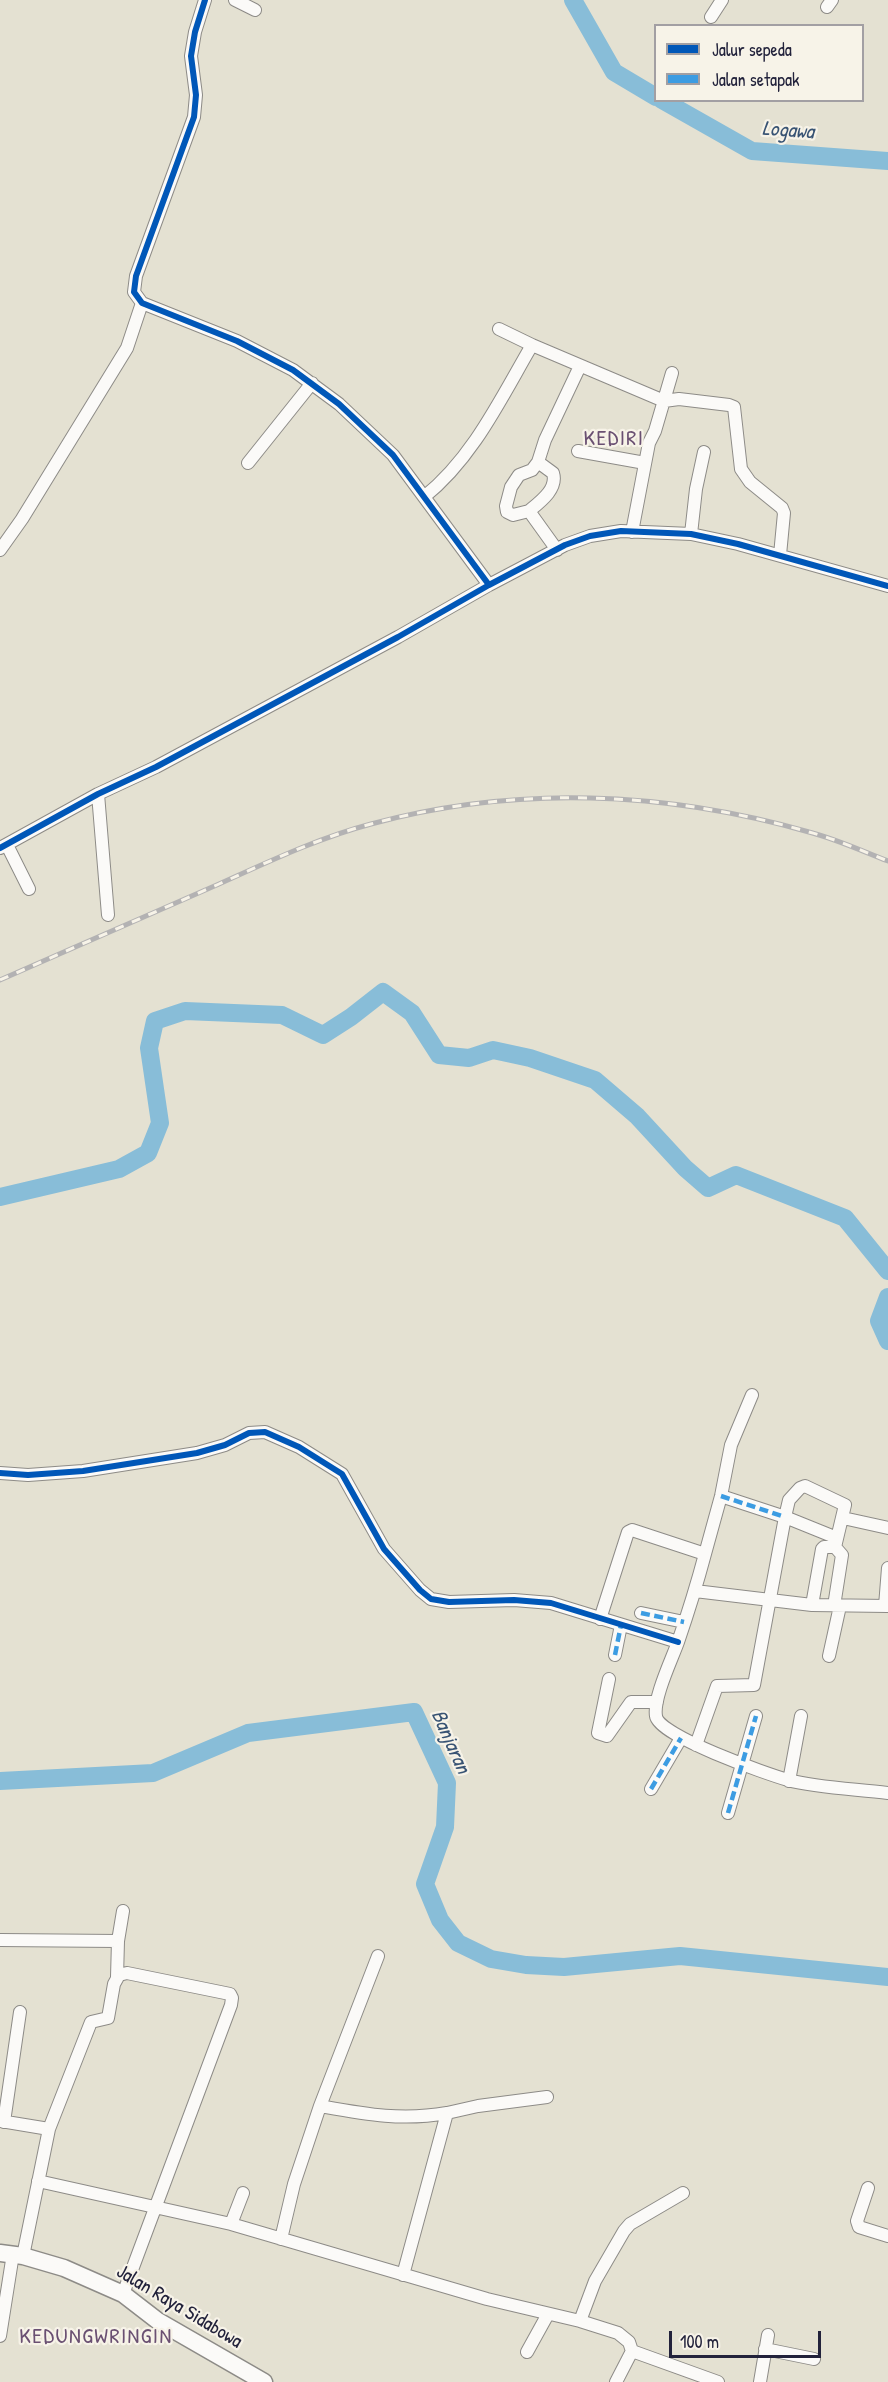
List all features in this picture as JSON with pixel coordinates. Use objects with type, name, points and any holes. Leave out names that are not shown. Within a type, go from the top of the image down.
[{"type":"highway","name":"Jalan Raya Sidabowa","points":[[12,2254],[64,2268],[123,2294],[158,2320],[264,2382]]},
{"type":"street","points":[[205,0],[195,32],[191,56],[196,95],[194,117],[134,282],[134,292],[142,303],[237,341],[293,370],[352,415],[393,455],[489,585]]},
{"type":"street","points":[[235,0],[255,10]]},
{"type":"street","points":[[711,18],[722,0]]},
{"type":"street","points":[[0,550],[22,519],[127,348],[142,303]]},
{"type":"street","points":[[499,329],[664,401],[679,399],[734,407],[741,469],[750,482],[777,504],[784,513],[780,555]]},
{"type":"street","points":[[424,497],[443,482],[480,434],[532,345]]},
{"type":"street","points":[[538,462],[553,473],[554,485],[544,498],[529,511],[513,515],[507,512],[506,506],[511,487],[519,475],[532,470],[538,462],[545,440],[580,366]]},
{"type":"street","points":[[632,532],[649,443],[655,431],[672,373]]},
{"type":"street","points":[[248,463],[312,383]]},
{"type":"street","points":[[579,451],[645,463]]},
{"type":"street","points":[[691,534],[696,489],[704,452]]},
{"type":"street","points":[[529,511],[557,550]]},
{"type":"street","points":[[28,889],[4,847],[98,794],[156,767],[398,637],[489,585],[557,550],[598,534],[632,532],[691,534],[780,555],[888,586]]},
{"type":"street","points":[[98,794],[108,915]]},
{"type":"street","points":[[752,1395],[731,1446],[721,1496],[695,1592],[657,1702],[656,1716],[660,1725],[696,1746],[789,1780],[888,1793]]},
{"type":"street","points":[[0,1473],[28,1475],[83,1471],[163,1459],[225,1445],[249,1433],[266,1432],[299,1447],[342,1474],[384,1549],[420,1590],[431,1599],[450,1602],[514,1600],[551,1604],[678,1642]]},
{"type":"street","points":[[696,1746],[717,1686],[754,1685],[785,1517],[789,1500],[800,1488],[808,1486],[844,1503],[846,1507],[836,1542]]},
{"type":"street","points":[[721,1496],[785,1517],[836,1542],[842,1555],[829,1656]]},
{"type":"street","points":[[843,1518],[888,1528]]},
{"type":"street","points":[[600,1619],[628,1532],[632,1530],[705,1554]]},
{"type":"street","points":[[812,1605],[822,1549],[836,1542]]},
{"type":"street","points":[[695,1592],[812,1605],[887,1606],[888,1568]]},
{"type":"street","points":[[641,1613],[684,1622]]},
{"type":"street","points":[[615,1655],[621,1625]]},
{"type":"street","points":[[609,1679],[598,1733],[607,1736],[631,1702],[657,1702]]},
{"type":"street","points":[[728,1813],[756,1716]]},
{"type":"street","points":[[789,1780],[801,1716]]},
{"type":"street","points":[[651,1789],[681,1738]]},
{"type":"street","points":[[0,2336],[12,2254],[38,2181],[49,2129],[91,2022],[108,2018],[117,1977],[118,1941],[123,1911]]},
{"type":"street","points":[[0,1940],[118,1941]]},
{"type":"street","points":[[281,2239],[294,2184],[320,2106],[378,1956]]},
{"type":"street","points":[[117,1977],[127,1973],[225,1993],[232,1998],[166,2184],[123,2294]]},
{"type":"street","points":[[20,2012],[2,2121],[49,2129]]},
{"type":"street","points":[[320,2106],[391,2117],[417,2118],[478,2106],[547,2097]]},
{"type":"street","points":[[403,2275],[447,2113]]},
{"type":"street","points":[[38,2181],[231,2224],[403,2275],[618,2333],[629,2342],[632,2351],[616,2382]]},
{"type":"street","points":[[868,2188],[857,2221],[859,2227],[888,2236]]},
{"type":"street","points":[[231,2224],[243,2193]]},
{"type":"street","points":[[580,2321],[596,2282],[624,2231],[630,2224],[683,2193]]},
{"type":"street","points":[[527,2352],[548,2314]]},
{"type":"street","points":[[760,2382],[768,2335]]},
{"type":"street","points":[[765,2349],[814,2359]]},
{"type":"street","points":[[632,2351],[700,2379],[718,2382]]},
{"type":"waterway","name":"Logawa","points":[[573,0],[614,72],[654,96]]},
{"type":"waterway","name":"Logawa","points":[[666,102],[752,151],[888,161]]},
{"type":"waterway","points":[[0,1197],[119,1169],[148,1153],[160,1123],[149,1048],[155,1021],[185,1011],[282,1015],[323,1035],[383,992],[412,1013],[439,1055],[469,1058],[493,1050],[530,1058],[595,1080],[637,1116],[685,1168],[708,1188],[736,1175],[845,1218],[888,1271]]},
{"type":"waterway","points":[[888,1297],[879,1321],[888,1341]]},
{"type":"waterway","name":"Banjaran","points":[[0,1781],[153,1773],[248,1733],[414,1712],[447,1783],[445,1827],[425,1884],[440,1920],[458,1943],[491,1959],[526,1965],[564,1967],[680,1956],[888,1977]]},
{"type":"railway","points":[[0,980],[313,843],[371,824],[425,811],[480,803],[590,798],[646,801],[700,808],[755,818],[819,835],[888,861]]},
{"type":"marked path","points":[[721,1496],[785,1517]]},
{"type":"marked path","points":[[641,1613],[684,1622]]},
{"type":"marked path","points":[[615,1655],[621,1625]]},
{"type":"marked path","points":[[728,1813],[756,1716]]},
{"type":"marked path","points":[[651,1789],[681,1738]]},
{"type":"cycle path","points":[[205,0],[195,32],[191,56],[196,95],[194,117],[136,276],[134,292],[142,303],[237,341],[293,370],[339,404],[393,455],[489,585]]},
{"type":"cycle path","points":[[0,848],[98,794],[156,767],[398,637],[489,585],[565,545],[590,536],[621,531],[691,534],[738,544],[888,586]]},
{"type":"cycle path","points":[[0,1473],[28,1475],[83,1471],[197,1453],[225,1445],[249,1433],[265,1432],[299,1447],[342,1474],[384,1549],[420,1590],[431,1599],[449,1602],[514,1600],[551,1603],[678,1642]]},
{"type":"district","name":"KEDIRI","points":[[614,439]]},
{"type":"district","name":"KEDUNGWRINGIN","points":[[96,2337]]}]
